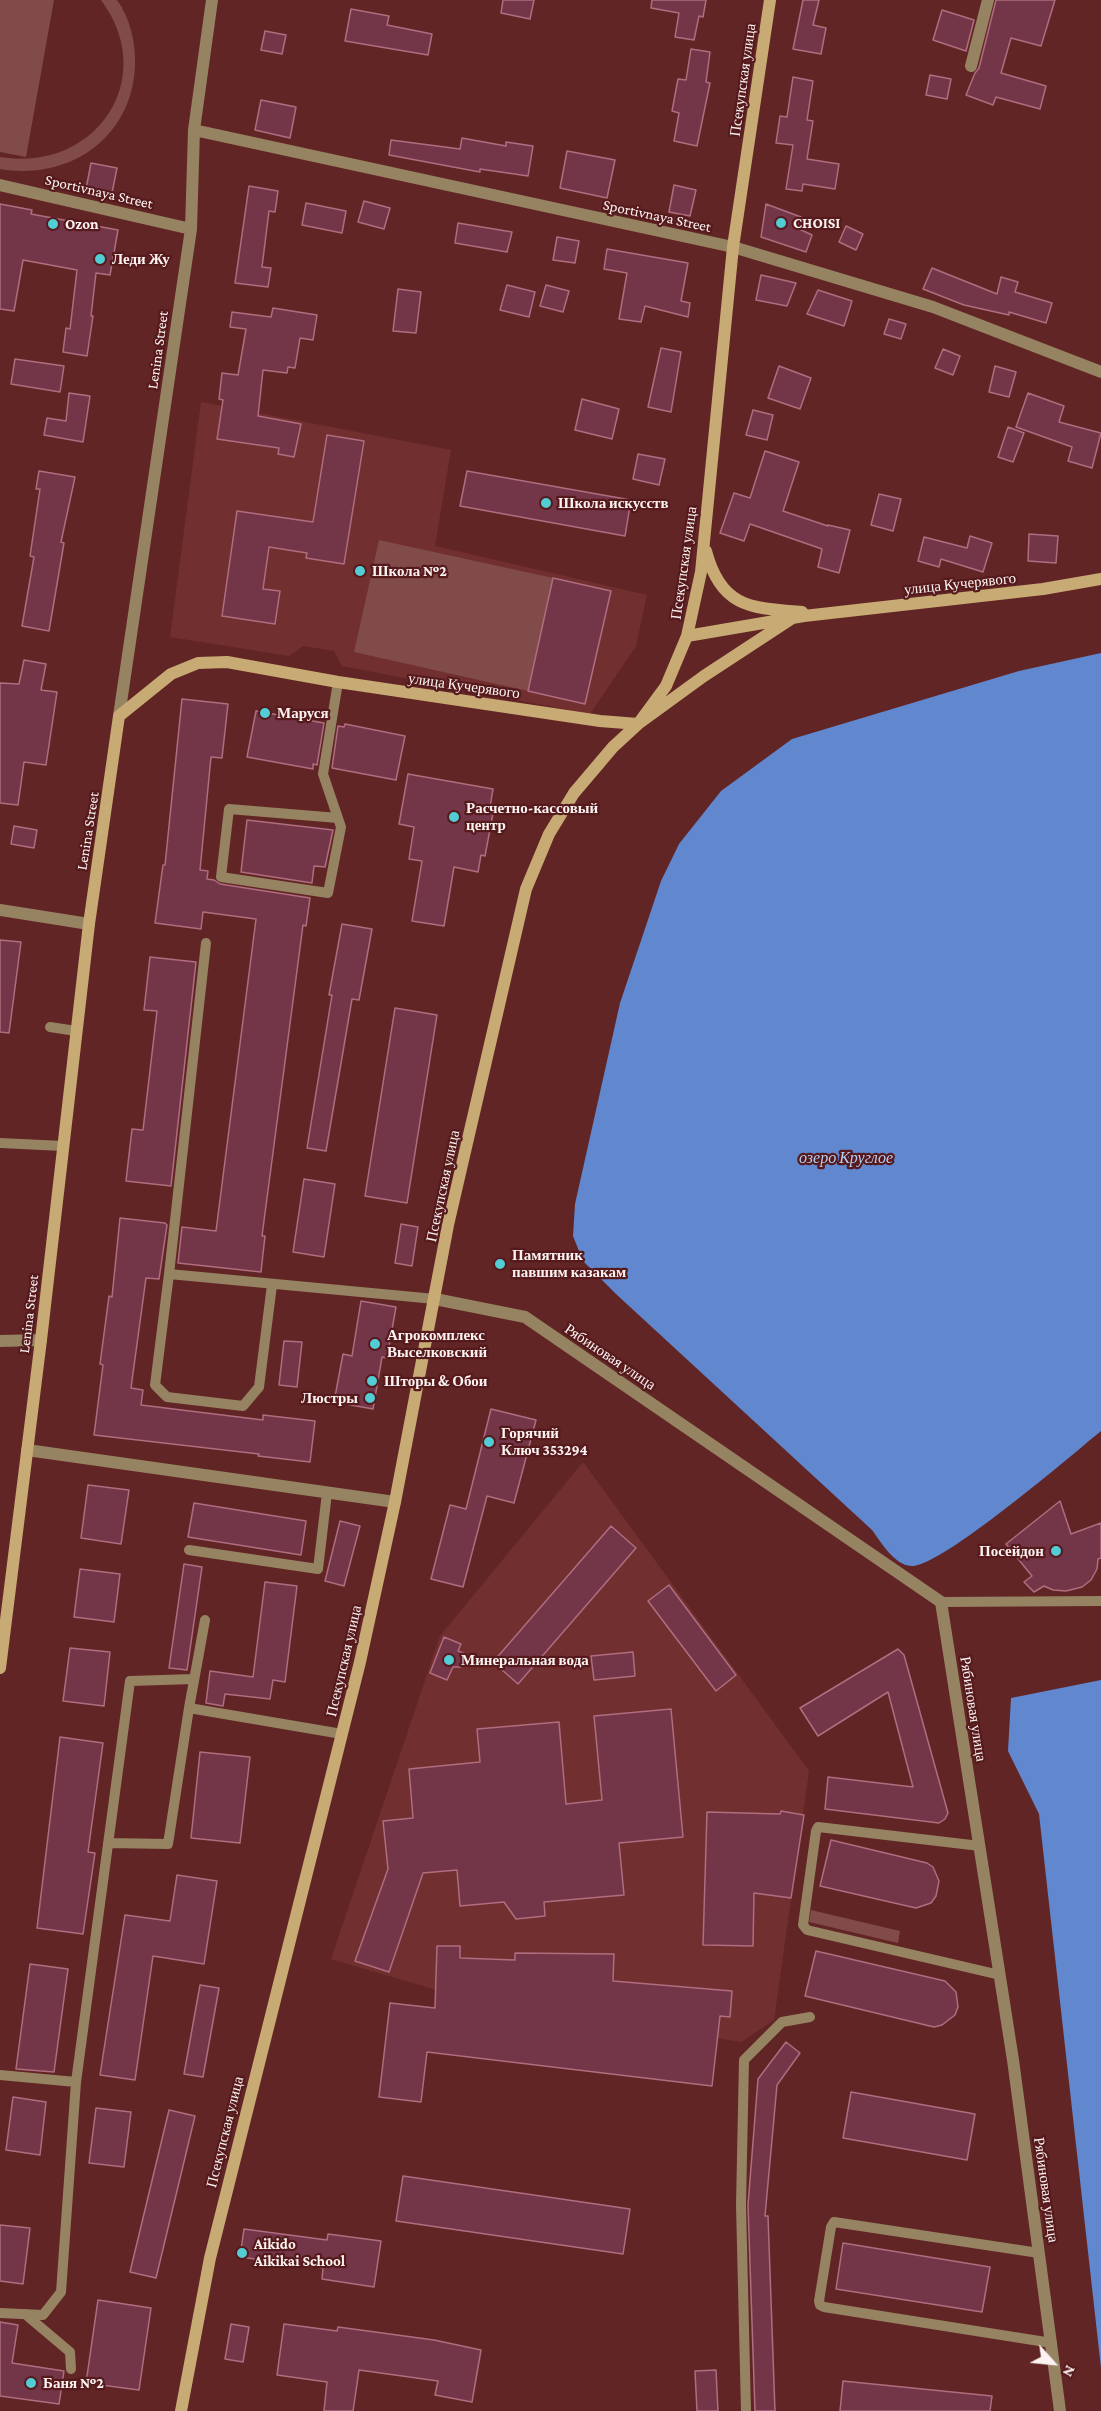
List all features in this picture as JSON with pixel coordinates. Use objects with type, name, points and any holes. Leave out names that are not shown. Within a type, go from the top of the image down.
[{"type":"street","name":"Lenina Street","points":[[0,1668],[89,924],[191,229],[194,130],[212,0]]},
{"type":"street","name":"Псекупская улица","points":[[182,2411],[210,2258],[360,1662],[395,1502],[448,1225],[511,950],[533,870],[549,834],[574,793],[613,747],[638,724],[666,686],[687,636],[698,592],[734,247],[770,0]]},
{"type":"street","points":[[971,66],[988,0]]},
{"type":"street","name":"Sportivnaya Street","points":[[194,130],[734,247],[933,307],[1101,372]]},
{"type":"street","name":"Sportivnaya Street","points":[[0,184],[191,229]]},
{"type":"street","name":"улица Кучерявого","points":[[704,543],[717,581],[722,588],[738,600],[767,609],[821,614]]},
{"type":"street","name":"улица Кучерявого","points":[[687,636],[821,614],[1043,590],[1101,579]]},
{"type":"street","name":"улица Кучерявого","points":[[119,716],[171,674],[198,663],[227,662],[338,682],[600,721],[638,724],[723,663],[791,619]]},
{"type":"street","points":[[0,910],[89,924]]},
{"type":"street","name":"Рябиновая улица","points":[[435,1299],[525,1317],[941,1602],[1000,1975],[1060,2411]]},
{"type":"street","points":[[0,1341],[41,1340]]},
{"type":"street","points":[[27,1450],[395,1502]]},
{"type":"lane","points":[[338,682],[323,774],[338,818],[341,827],[328,893],[221,877],[229,809],[338,818]]},
{"type":"lane","points":[[206,943],[155,1385],[167,1397],[243,1406],[259,1387],[272,1285]]},
{"type":"lane","points":[[50,1027],[76,1030]]},
{"type":"lane","points":[[0,1143],[63,1146]]},
{"type":"lane","points":[[169,1274],[435,1299]]},
{"type":"lane","points":[[189,1550],[318,1569],[327,1493]]},
{"type":"lane","points":[[941,1602],[1101,1601]]},
{"type":"lane","points":[[108,1843],[168,1844],[205,1620]]},
{"type":"lane","points":[[0,2313],[43,2315],[61,2292],[76,2082],[130,1681],[194,1678]]},
{"type":"lane","points":[[189,1708],[342,1734]]},
{"type":"lane","points":[[980,1846],[822,1825],[816,1831],[803,1925],[807,1930],[1000,1975]]},
{"type":"lane","points":[[746,2411],[741,2205],[744,2060],[782,2022],[810,2018]]},
{"type":"lane","points":[[0,2075],[76,2082]]},
{"type":"lane","points":[[1039,2253],[834,2222],[831,2227],[819,2301],[824,2307],[1052,2343]]},
{"type":"lane","points":[[25,2314],[70,2352],[71,2369]]},
{"type":"shaded area","points":[[0,0],[54,0],[26,157],[0,152]]},
{"type":"shaded area","points":[[101,0],[117,0],[129,23],[133,40],[135,66],[131,92],[122,114],[109,133],[92,149],[72,161],[50,168],[25,171],[0,169],[0,157],[34,158],[64,150],[89,135],[108,114],[120,89],[123,60],[117,30]]},
{"type":"shaded area","name":"Школа №2","points":[[201,402],[451,450],[435,546],[647,595],[636,646],[590,714],[342,666],[334,651],[303,646],[289,656],[170,637]]},
{"type":"shaded area","points":[[379,540],[553,578],[528,691],[354,652]]},
{"type":"shaded area","points":[[583,1462],[809,1771],[774,2020],[741,2042],[471,2000],[331,1959],[440,1636]]},
{"type":"shaded area","points":[[811,1910],[900,1931],[898,1943],[809,1922]]},
{"type":"water","name":"озеро Круглое","points":[[1101,653],[1101,1431],[976,1531],[926,1562],[911,1566],[905,1565],[894,1557],[872,1530],[583,1261],[573,1236],[575,1204],[620,1003],[661,881],[679,844],[721,791],[792,739],[1019,671]]},
{"type":"water","points":[[1101,1680],[1101,2368],[1039,1814],[1008,1751],[1011,1698]]},
{"type":"building","points":[[503,0],[534,0],[530,19],[501,13]]},
{"type":"building","points":[[652,0],[706,0],[703,17],[699,16],[694,40],[675,37],[679,13],[651,8]]},
{"type":"building","points":[[803,0],[819,0],[813,25],[826,28],[821,54],[793,49]]},
{"type":"building","points":[[996,0],[1055,0],[1041,46],[1011,38],[1001,73],[1046,86],[1040,109],[996,97],[993,105],[966,95],[979,68]]},
{"type":"building","points":[[351,9],[389,16],[387,25],[432,34],[428,55],[345,41]]},
{"type":"building","points":[[942,10],[974,20],[966,51],[933,40]]},
{"type":"building","points":[[265,31],[286,35],[282,54],[261,50]]},
{"type":"building","points":[[691,49],[710,52],[706,82],[710,83],[697,146],[674,141],[679,113],[672,111],[678,79],[686,80]]},
{"type":"building","points":[[930,75],[951,79],[947,99],[926,95]]},
{"type":"building","points":[[793,77],[813,81],[807,120],[813,121],[807,159],[839,164],[835,189],[803,184],[802,191],[786,189],[793,145],[776,143],[780,116],[787,117]]},
{"type":"building","points":[[261,100],[296,107],[290,138],[255,130]]},
{"type":"building","points":[[462,138],[506,146],[506,142],[533,146],[528,176],[480,169],[480,172],[389,155],[391,140],[460,149]]},
{"type":"building","points":[[567,151],[615,160],[607,198],[560,188]]},
{"type":"building","points":[[91,163],[117,168],[112,193],[86,189]]},
{"type":"building","points":[[674,185],[696,190],[690,216],[669,212]]},
{"type":"building","points":[[249,186],[278,191],[275,212],[269,211],[262,267],[271,268],[268,287],[235,283]]},
{"type":"building","points":[[364,201],[390,208],[384,229],[358,222]]},
{"type":"building","points":[[306,203],[346,211],[342,233],[302,225]]},
{"type":"building","points":[[0,204],[32,210],[31,214],[118,230],[110,275],[96,273],[87,356],[63,352],[66,328],[70,329],[77,270],[23,260],[14,311],[0,309]]},
{"type":"building","name":"CHOISI","points":[[766,204],[801,217],[797,228],[812,235],[806,252],[761,237]]},
{"type":"building","points":[[458,223],[512,232],[507,252],[455,243]]},
{"type":"building","points":[[846,226],[863,234],[856,250],[839,242]]},
{"type":"building","points":[[557,237],[579,241],[575,263],[553,260]]},
{"type":"building","points":[[607,249],[688,263],[681,301],[690,303],[688,317],[645,306],[641,322],[619,319],[627,273],[604,269]]},
{"type":"building","points":[[932,268],[997,294],[1001,277],[1018,282],[1015,292],[1052,303],[1046,323],[1009,312],[1009,315],[964,305],[923,289]]},
{"type":"building","points":[[761,275],[796,283],[787,306],[756,300]]},
{"type":"building","points":[[507,285],[535,292],[529,317],[500,310]]},
{"type":"building","points":[[546,285],[569,291],[563,312],[540,306]]},
{"type":"building","points":[[398,289],[421,292],[416,333],[393,331]]},
{"type":"building","points":[[818,290],[852,301],[844,326],[807,314]]},
{"type":"building","points":[[273,308],[317,315],[313,340],[300,338],[295,368],[288,367],[287,373],[263,370],[258,416],[301,424],[294,457],[278,454],[279,448],[217,439],[223,400],[219,399],[222,373],[238,375],[246,329],[230,327],[232,312],[271,317]]},
{"type":"building","points":[[889,319],[906,324],[901,339],[884,334]]},
{"type":"building","points":[[661,348],[681,352],[671,412],[648,407]]},
{"type":"building","points":[[943,349],[960,356],[953,375],[935,368]]},
{"type":"building","points":[[15,359],[64,366],[60,392],[11,384]]},
{"type":"building","points":[[779,366],[811,378],[800,409],[768,398]]},
{"type":"building","points":[[995,366],[1016,372],[1009,397],[989,392]]},
{"type":"building","points":[[69,393],[90,396],[83,442],[44,435],[47,418],[66,421]]},
{"type":"building","points":[[1028,393],[1064,406],[1059,422],[1101,433],[1092,468],[1068,461],[1072,447],[1016,427]]},
{"type":"building","points":[[582,399],[619,409],[612,439],[575,430]]},
{"type":"building","points":[[753,410],[773,415],[767,440],[746,435]]},
{"type":"building","points":[[1008,427],[1024,433],[1013,462],[998,457]]},
{"type":"building","points":[[327,435],[364,441],[344,564],[306,558],[307,553],[269,547],[263,589],[280,591],[275,624],[222,616],[237,511],[313,522]]},
{"type":"building","points":[[765,451],[799,462],[783,511],[828,526],[850,530],[839,573],[818,567],[822,549],[750,524],[744,541],[720,533],[734,493],[750,498]]},
{"type":"building","points":[[638,454],[665,459],[659,485],[633,479]]},
{"type":"building","points":[[39,471],[75,477],[61,542],[64,543],[49,631],[22,626],[34,557],[30,556],[40,489],[36,489]]},
{"type":"building","name":"Школа искусств","points":[[467,471],[631,500],[625,536],[460,506]]},
{"type":"building","points":[[879,494],[901,499],[893,531],[871,525]]},
{"type":"building","points":[[1029,534],[1058,536],[1056,563],[1028,561]]},
{"type":"building","points":[[970,536],[992,543],[983,572],[941,559],[939,567],[918,561],[924,537],[967,548]]},
{"type":"building","points":[[553,578],[611,591],[585,704],[528,691]]},
{"type":"building","points":[[24,660],[46,664],[41,690],[57,692],[46,765],[24,762],[18,805],[0,803],[0,683],[19,684]]},
{"type":"building","points":[[182,699],[228,704],[222,758],[211,757],[200,870],[208,871],[207,879],[220,884],[310,898],[306,926],[303,925],[262,1236],[265,1236],[261,1272],[178,1263],[182,1227],[216,1231],[256,919],[203,912],[201,929],[155,923],[163,865],[165,865]]},
{"type":"building","points":[[256,711],[324,723],[317,765],[313,764],[313,769],[247,757]]},
{"type":"building","points":[[345,724],[405,736],[396,780],[332,768],[338,726],[344,727]]},
{"type":"building","name":"Расчетно-кассовый центр","points":[[408,774],[493,789],[490,807],[494,808],[485,856],[481,855],[478,872],[454,867],[444,926],[412,921],[422,861],[409,859],[414,827],[399,824]]},
{"type":"building","points":[[247,820],[333,830],[325,867],[314,866],[312,883],[241,872]]},
{"type":"building","points":[[14,826],[37,830],[34,848],[11,844]]},
{"type":"building","points":[[342,924],[372,929],[359,1000],[352,999],[326,1151],[307,1148],[332,995],[329,995]]},
{"type":"building","points":[[0,940],[21,942],[9,1033],[0,1032]]},
{"type":"building","points":[[150,957],[196,962],[171,1186],[126,1181],[132,1129],[143,1130],[157,1011],[144,1010]]},
{"type":"building","points":[[395,1008],[437,1015],[407,1203],[365,1196]]},
{"type":"building","points":[[304,1179],[335,1184],[324,1257],[293,1252]]},
{"type":"building","points":[[120,1218],[167,1225],[159,1279],[146,1278],[131,1388],[143,1390],[141,1405],[263,1420],[263,1415],[315,1421],[310,1462],[94,1435],[103,1365],[100,1364],[109,1296],[112,1297]]},
{"type":"building","points":[[401,1224],[418,1227],[412,1266],[395,1263]]},
{"type":"building","points":[[361,1301],[396,1307],[387,1358],[382,1357],[373,1409],[334,1402],[343,1354],[352,1356]]},
{"type":"building","points":[[284,1341],[302,1342],[297,1387],[279,1385]]},
{"type":"building","points":[[491,1409],[536,1420],[514,1503],[487,1496],[463,1587],[431,1579],[450,1505],[466,1509]]},
{"type":"building","points":[[88,1485],[129,1490],[121,1544],[81,1538]]},
{"type":"building","name":"Посейдон","points":[[1060,1501],[1071,1534],[1101,1523],[1101,1558],[1098,1559],[1097,1569],[1091,1580],[1082,1587],[1066,1591],[1053,1590],[1044,1586],[1034,1592],[1024,1582],[1032,1576],[1006,1544]]},
{"type":"building","points":[[194,1503],[306,1521],[301,1555],[188,1537]]},
{"type":"building","points":[[340,1521],[360,1526],[344,1586],[325,1581]]},
{"type":"building","points":[[611,1526],[636,1548],[518,1684],[493,1662]]},
{"type":"building","points":[[184,1564],[202,1567],[187,1670],[169,1668]]},
{"type":"building","points":[[80,1569],[120,1574],[114,1622],[74,1617]]},
{"type":"building","points":[[265,1582],[297,1586],[285,1682],[273,1680],[270,1699],[225,1694],[223,1706],[206,1703],[210,1671],[253,1677]]},
{"type":"building","points":[[669,1585],[736,1675],[716,1691],[648,1601]]},
{"type":"building","name":"Минеральная вода","points":[[444,1637],[461,1644],[458,1651],[466,1654],[461,1667],[453,1667],[447,1680],[430,1673]]},
{"type":"building","points":[[70,1648],[110,1652],[104,1706],[63,1701]]},
{"type":"building","points":[[898,1649],[904,1655],[948,1813],[939,1823],[825,1809],[828,1777],[913,1787],[888,1692],[818,1736],[800,1708]]},
{"type":"building","points":[[633,1652],[635,1676],[594,1680],[591,1656]]},
{"type":"building","points":[[671,1709],[683,1837],[619,1843],[624,1895],[544,1902],[545,1916],[516,1919],[504,1902],[460,1906],[457,1870],[423,1873],[389,1972],[355,1961],[388,1869],[383,1821],[413,1818],[409,1769],[480,1762],[477,1729],[559,1722],[566,1804],[602,1800],[594,1716]]},
{"type":"building","points":[[60,1737],[103,1743],[88,1852],[95,1853],[83,1934],[37,1928]]},
{"type":"building","points":[[200,1752],[250,1757],[240,1843],[191,1838]]},
{"type":"building","points":[[781,1811],[804,1815],[791,1898],[754,1893],[753,1946],[703,1945],[707,1812],[780,1814]]},
{"type":"building","points":[[831,1840],[927,1863],[933,1867],[939,1881],[936,1896],[931,1903],[916,1908],[820,1886]]},
{"type":"building","points":[[177,1875],[217,1881],[204,1964],[153,1956],[135,2080],[100,2075],[125,1915],[170,1921]]},
{"type":"building","points":[[437,1946],[460,1946],[460,1958],[515,1960],[515,1953],[614,1954],[613,1981],[732,1991],[730,2017],[720,2016],[712,2086],[427,2052],[421,2102],[379,2097],[390,2003],[435,2008]]},
{"type":"building","points":[[816,1951],[945,1981],[956,1992],[958,2007],[955,2015],[942,2025],[934,2027],[805,1996]]},
{"type":"building","points":[[30,1964],[68,1969],[54,2072],[16,2069]]},
{"type":"building","points":[[200,1985],[219,1988],[203,2077],[184,2074]]},
{"type":"building","points":[[786,2042],[800,2053],[777,2085],[765,2216],[768,2216],[775,2411],[755,2411],[748,2205],[758,2079]]},
{"type":"building","points":[[851,2092],[975,2114],[967,2160],[843,2138]]},
{"type":"building","points":[[13,2097],[46,2102],[40,2155],[6,2150]]},
{"type":"building","points":[[96,2108],[131,2112],[124,2167],[89,2163]]},
{"type":"building","points":[[169,2110],[195,2116],[156,2278],[130,2272]]},
{"type":"building","points":[[403,2176],[630,2209],[623,2254],[396,2221]]},
{"type":"building","points":[[0,2225],[30,2228],[23,2284],[0,2281]]},
{"type":"building","points":[[244,2229],[327,2240],[328,2234],[381,2241],[374,2287],[322,2279],[323,2268],[240,2257]]},
{"type":"building","points":[[843,2243],[990,2267],[982,2312],[836,2289]]},
{"type":"building","points":[[98,2300],[151,2308],[139,2390],[86,2383]]},
{"type":"building","name":"Баня №2","points":[[0,2322],[18,2325],[12,2363],[64,2371],[59,2404],[0,2396]]},
{"type":"building","points":[[231,2324],[249,2327],[243,2362],[225,2359]]},
{"type":"building","points":[[284,2324],[337,2331],[338,2327],[434,2340],[481,2350],[472,2402],[435,2395],[438,2381],[359,2370],[353,2411],[324,2411],[327,2382],[277,2375]]},
{"type":"building","points":[[716,2370],[718,2411],[697,2411],[695,2371]]},
{"type":"building","points":[[843,2381],[992,2396],[990,2411],[840,2411]]},
{"type":"place","name":"CHOISI","points":[[781,223]]},
{"type":"place","name":"Ozon","points":[[53,224]]},
{"type":"place","name":"Леди Жу","points":[[100,259]]},
{"type":"place","name":"Школа искусств","points":[[546,503]]},
{"type":"place","name":"Школа №2","points":[[360,571]]},
{"type":"place","name":"Маруся","points":[[265,713]]},
{"type":"place","name":"Расчетно-кассовый центр","points":[[454,817]]},
{"type":"place","name":"Памятник павшим казакам","points":[[500,1264]]},
{"type":"place","name":"Агрокомплекс Выселковский","points":[[375,1344]]},
{"type":"place","name":"Шторы & Обои","points":[[372,1381]]},
{"type":"place","name":"Люстры","points":[[370,1398]]},
{"type":"place","name":"Горячий Ключ 353294","points":[[489,1442]]},
{"type":"place","name":"Посейдон","points":[[1056,1551]]},
{"type":"place","name":"Минеральная вода","points":[[449,1660]]},
{"type":"place","name":"Aikido Aikikai School","points":[[242,2253]]},
{"type":"place","name":"Баня №2","points":[[31,2383]]}]
